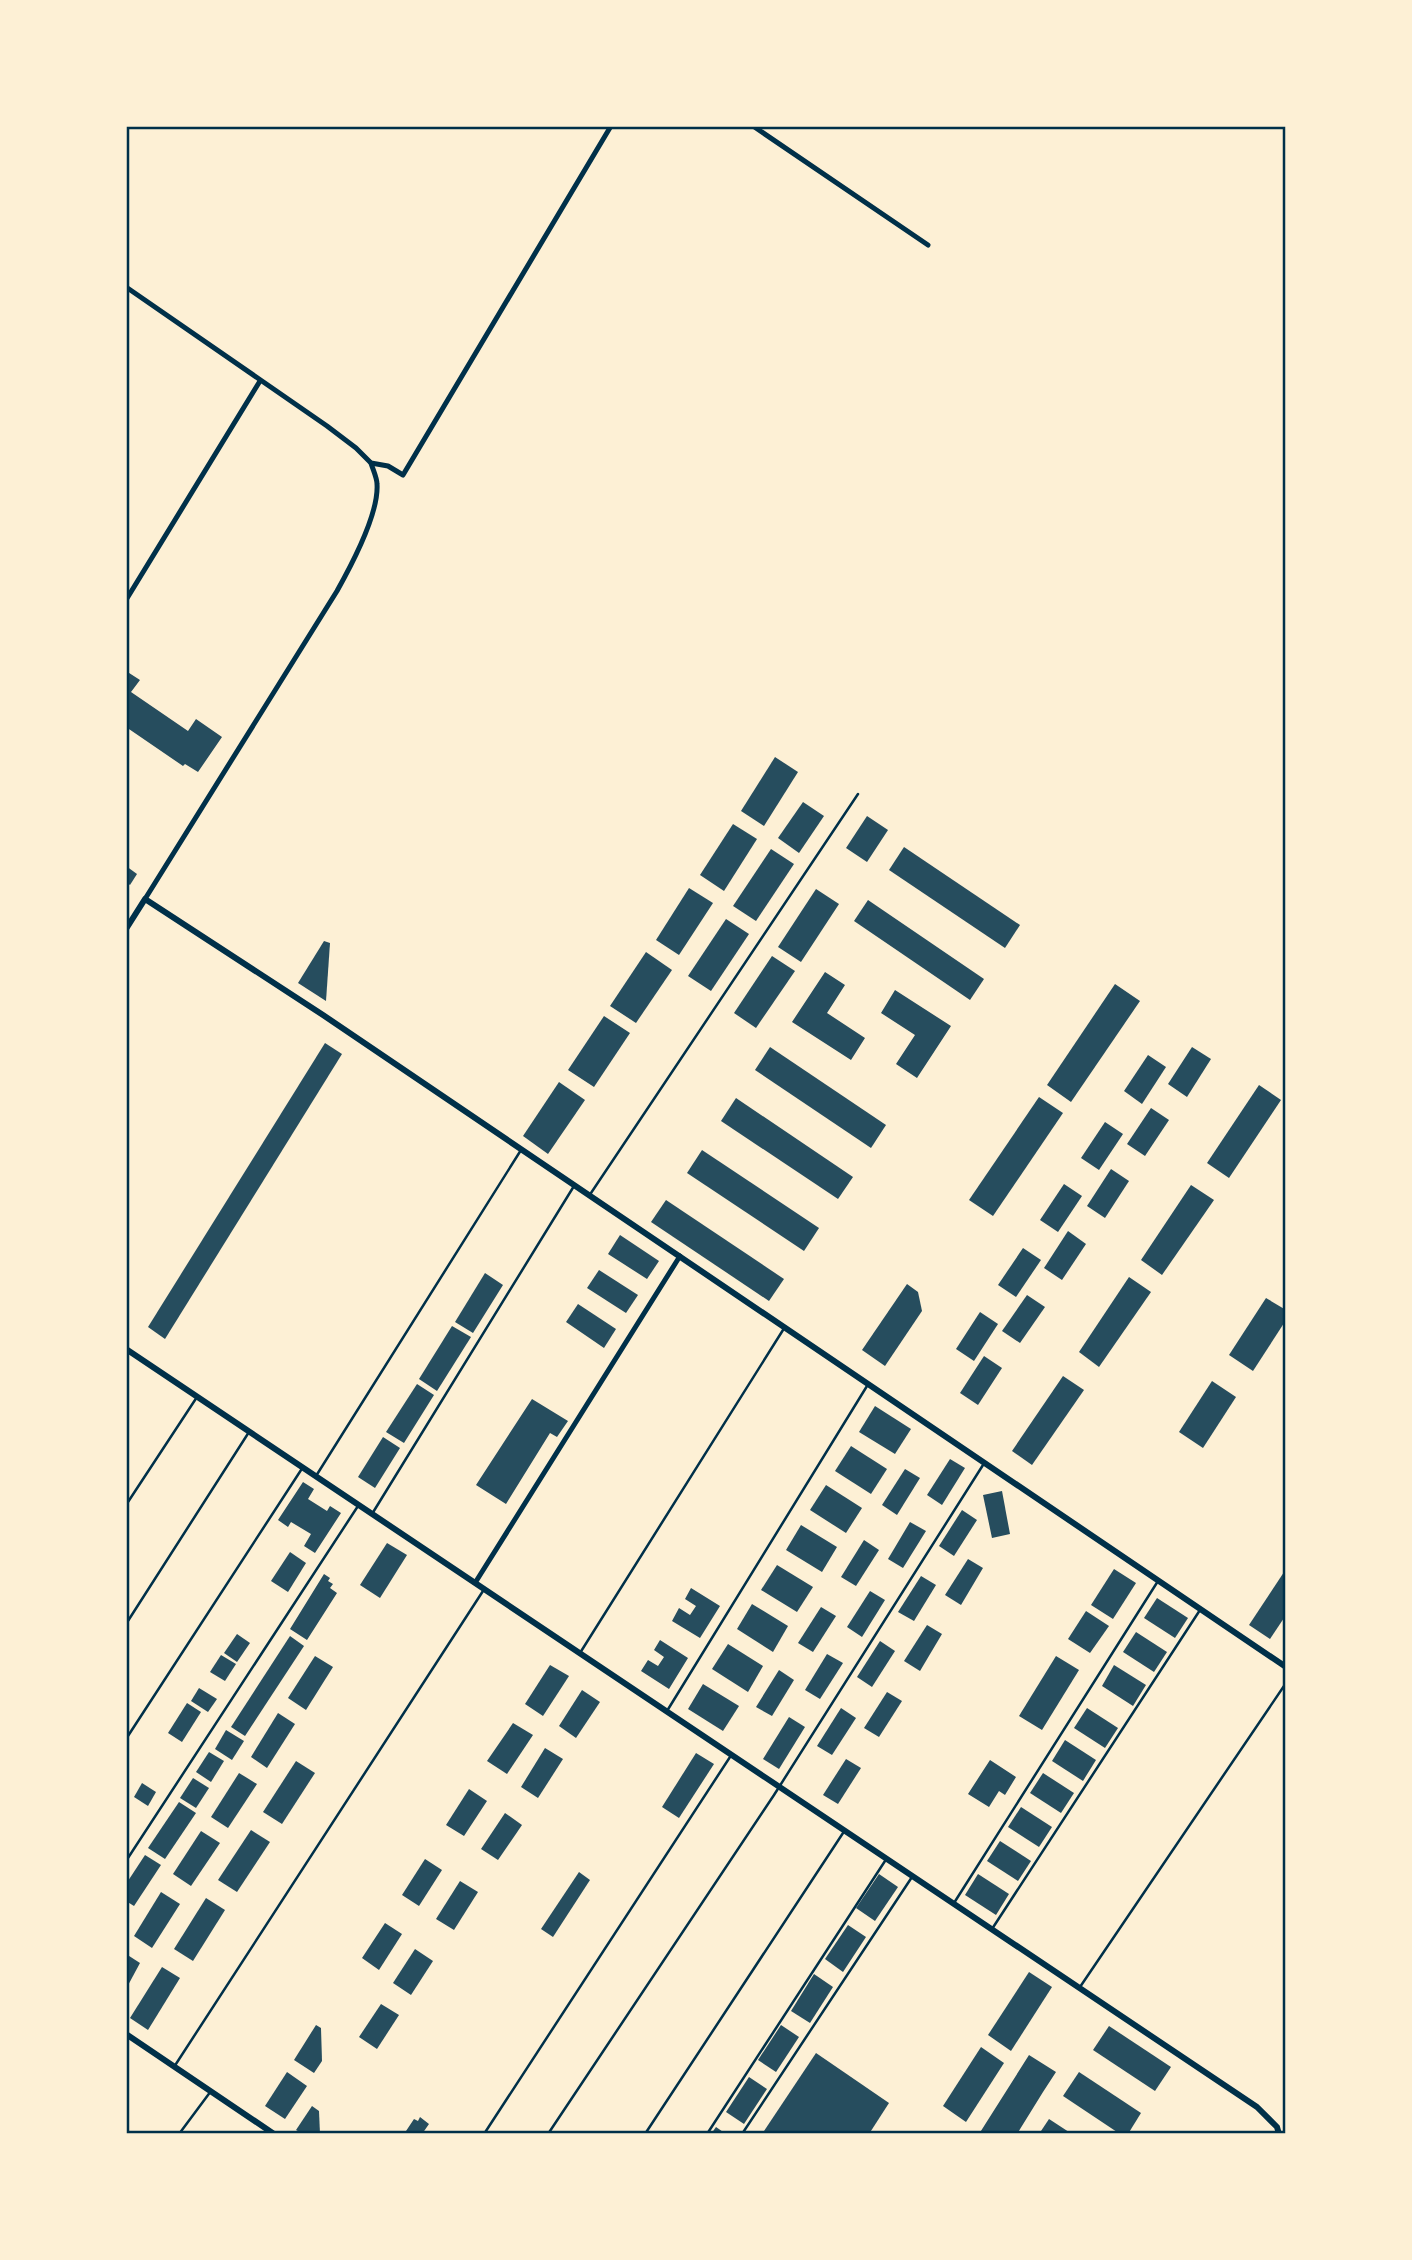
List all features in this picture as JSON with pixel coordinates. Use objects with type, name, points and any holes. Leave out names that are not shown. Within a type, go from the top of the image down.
[{"type":"street","points":[[371,463],[388,466],[403,475],[611,126]]},
{"type":"street","points":[[752,126],[928,245]]},
{"type":"street","points":[[126,287],[356,448],[371,463],[377,485],[363,540],[337,592],[126,929]]},
{"type":"street","points":[[126,600],[260,381]]},
{"type":"street","points":[[145,899],[323,1014],[869,1384],[1076,1530],[1286,1667]]},
{"type":"street","points":[[475,1583],[680,1256]]},
{"type":"street","points":[[126,1349],[1257,2107],[1278,2127],[1279,2134]]},
{"type":"street","points":[[126,2034],[274,2134]]},
{"type":"lane","points":[[590,1196],[858,794]]},
{"type":"lane","points":[[316,1476],[521,1150]]},
{"type":"lane","points":[[372,1514],[574,1186]]},
{"type":"lane","points":[[580,1653],[785,1327]]},
{"type":"lane","points":[[667,1711],[869,1384]]},
{"type":"lane","points":[[126,1505],[197,1396]]},
{"type":"lane","points":[[126,1623],[250,1432]]},
{"type":"lane","points":[[548,2134],[779,1787],[984,1463]]},
{"type":"lane","points":[[126,1739],[303,1467]]},
{"type":"lane","points":[[126,1861],[359,1505]]},
{"type":"lane","points":[[954,1903],[1158,1581]]},
{"type":"lane","points":[[174,2067],[485,1589]]},
{"type":"lane","points":[[992,1929],[1200,1610]]},
{"type":"lane","points":[[1080,1988],[1286,1683]]},
{"type":"lane","points":[[484,2134],[732,1754]]},
{"type":"lane","points":[[645,2134],[845,1830]]},
{"type":"lane","points":[[708,2134],[887,1858]]},
{"type":"lane","points":[[742,2134],[912,1875]]},
{"type":"lane","points":[[179,2134],[211,2091]]},
{"type":"building","points":[[126,671],[140,680],[131,692],[188,731],[196,719],[222,737],[198,772],[185,764],[183,766],[126,727]]},
{"type":"building","points":[[775,757],[798,772],[764,826],[741,811]]},
{"type":"building","points":[[803,802],[824,816],[799,853],[778,838]]},
{"type":"building","points":[[867,816],[888,830],[867,862],[846,848]]},
{"type":"building","points":[[733,824],[757,839],[724,891],[700,875]]},
{"type":"building","points":[[904,847],[1020,925],[1005,948],[889,870]]},
{"type":"building","points":[[771,849],[794,864],[756,921],[733,906]]},
{"type":"building","points":[[126,866],[137,874],[130,885],[126,882]]},
{"type":"building","points":[[689,888],[713,903],[679,955],[656,940]]},
{"type":"building","points":[[816,889],[839,904],[801,962],[778,947]]},
{"type":"building","points":[[868,900],[984,979],[970,1000],[854,921]]},
{"type":"building","points":[[726,919],[749,934],[711,991],[688,976]]},
{"type":"building","points":[[324,941],[330,943],[326,1001],[298,983]]},
{"type":"building","points":[[646,952],[672,970],[636,1023],[610,1006]]},
{"type":"building","points":[[772,956],[795,971],[756,1028],[734,1013]]},
{"type":"building","points":[[825,972],[845,985],[827,1013],[865,1038],[851,1060],[792,1022]]},
{"type":"building","points":[[1115,984],[1140,1001],[1071,1102],[1047,1085]]},
{"type":"building","points":[[895,990],[951,1026],[917,1078],[896,1064],[915,1035],[881,1013]]},
{"type":"building","points":[[604,1016],[630,1033],[594,1087],[568,1070]]},
{"type":"building","points":[[325,1043],[342,1054],[165,1339],[148,1327]]},
{"type":"building","points":[[770,1047],[886,1125],[871,1148],[755,1070]]},
{"type":"building","points":[[1192,1047],[1211,1059],[1187,1097],[1168,1084]]},
{"type":"building","points":[[1148,1055],[1166,1067],[1142,1104],[1124,1091]]},
{"type":"building","points":[[559,1082],[585,1100],[548,1154],[523,1136]]},
{"type":"building","points":[[1259,1085],[1281,1100],[1229,1178],[1207,1163]]},
{"type":"building","points":[[1039,1097],[1063,1113],[993,1216],[969,1200]]},
{"type":"building","points":[[736,1098],[853,1177],[838,1199],[721,1121]]},
{"type":"building","points":[[1151,1108],[1169,1120],[1145,1156],[1127,1144]]},
{"type":"building","points":[[1105,1122],[1123,1134],[1099,1170],[1081,1158]]},
{"type":"building","points":[[702,1150],[819,1228],[804,1251],[687,1173]]},
{"type":"building","points":[[1111,1169],[1129,1181],[1105,1218],[1087,1206]]},
{"type":"building","points":[[1064,1184],[1082,1196],[1058,1232],[1040,1220]]},
{"type":"building","points":[[1191,1185],[1214,1200],[1162,1275],[1141,1260]]},
{"type":"building","points":[[666,1200],[784,1279],[769,1301],[651,1222]]},
{"type":"building","points":[[1068,1231],[1086,1244],[1062,1280],[1044,1268]]},
{"type":"building","points":[[620,1235],[659,1261],[647,1279],[608,1254]]},
{"type":"building","points":[[1023,1248],[1041,1260],[1016,1297],[998,1285]]},
{"type":"building","points":[[599,1270],[638,1295],[626,1313],[587,1288]]},
{"type":"building","points":[[485,1273],[503,1285],[473,1333],[455,1322]]},
{"type":"building","points":[[1129,1277],[1151,1292],[1099,1367],[1079,1352]]},
{"type":"building","points":[[907,1284],[918,1292],[922,1311],[885,1366],[862,1350]]},
{"type":"building","points":[[1027,1295],[1045,1307],[1020,1343],[1002,1331]]},
{"type":"building","points":[[1266,1298],[1286,1310],[1286,1320],[1253,1371],[1229,1355]]},
{"type":"building","points":[[578,1304],[616,1329],[604,1348],[566,1322]]},
{"type":"building","points":[[980,1312],[998,1324],[974,1361],[956,1349]]},
{"type":"building","points":[[452,1326],[471,1337],[437,1391],[419,1379]]},
{"type":"building","points":[[984,1356],[1002,1368],[978,1405],[960,1393]]},
{"type":"building","points":[[1063,1376],[1084,1390],[1032,1465],[1012,1451]]},
{"type":"building","points":[[1212,1381],[1236,1397],[1203,1448],[1179,1432]]},
{"type":"building","points":[[417,1384],[434,1395],[404,1443],[386,1432]]},
{"type":"building","points":[[532,1399],[568,1421],[557,1437],[550,1433],[506,1504],[476,1485]]},
{"type":"building","points":[[875,1406],[911,1429],[895,1454],[859,1432]]},
{"type":"building","points":[[383,1437],[400,1448],[375,1488],[358,1477]]},
{"type":"building","points":[[851,1446],[887,1469],[871,1494],[835,1471]]},
{"type":"building","points":[[950,1459],[965,1468],[942,1505],[927,1495]]},
{"type":"building","points":[[905,1469],[920,1478],[897,1515],[882,1505]]},
{"type":"building","points":[[303,1482],[314,1489],[308,1499],[327,1511],[330,1506],[341,1513],[315,1553],[304,1546],[311,1534],[291,1522],[288,1527],[278,1520]]},
{"type":"building","points":[[826,1485],[862,1508],[846,1533],[810,1510]]},
{"type":"building","points":[[1002,1491],[1010,1534],[992,1538],[983,1495]]},
{"type":"building","points":[[962,1510],[977,1520],[954,1556],[939,1546]]},
{"type":"building","points":[[910,1522],[926,1531],[903,1568],[888,1559]]},
{"type":"building","points":[[801,1525],[837,1547],[822,1572],[786,1550]]},
{"type":"building","points":[[864,1540],[879,1550],[856,1586],[841,1577]]},
{"type":"building","points":[[387,1543],[407,1555],[380,1598],[360,1585]]},
{"type":"building","points":[[290,1552],[306,1563],[288,1592],[271,1581]]},
{"type":"building","points":[[968,1559],[983,1568],[961,1605],[945,1595]]},
{"type":"building","points":[[777,1565],[813,1587],[797,1612],[761,1590]]},
{"type":"building","points":[[1114,1569],[1136,1583],[1113,1619],[1091,1605]]},
{"type":"building","points":[[1286,1569],[1286,1615],[1270,1639],[1249,1625]]},
{"type":"building","points":[[324,1574],[333,1584],[330,1588],[337,1593],[307,1640],[290,1629]]},
{"type":"building","points":[[921,1576],[936,1585],[914,1621],[898,1612]]},
{"type":"building","points":[[691,1588],[720,1606],[700,1638],[672,1621],[679,1608],[690,1615],[696,1606],[685,1599]]},
{"type":"building","points":[[870,1591],[885,1600],[862,1637],[847,1627]]},
{"type":"building","points":[[1157,1598],[1188,1618],[1175,1638],[1144,1618]]},
{"type":"building","points":[[752,1604],[788,1626],[773,1652],[737,1629]]},
{"type":"building","points":[[821,1607],[836,1616],[813,1652],[798,1643]]},
{"type":"building","points":[[1086,1611],[1109,1626],[1090,1653],[1068,1639]]},
{"type":"building","points":[[927,1625],[942,1634],[920,1671],[904,1661]]},
{"type":"building","points":[[1136,1632],[1167,1652],[1154,1672],[1123,1652]]},
{"type":"building","points":[[237,1634],[250,1643],[237,1662],[224,1653]]},
{"type":"building","points":[[290,1636],[304,1646],[245,1736],[231,1727]]},
{"type":"building","points":[[660,1640],[688,1658],[669,1689],[641,1671],[648,1660],[658,1666],[664,1657],[654,1650]]},
{"type":"building","points":[[880,1641],[895,1651],[872,1687],[857,1677]]},
{"type":"building","points":[[728,1644],[763,1666],[748,1692],[712,1669]]},
{"type":"building","points":[[827,1654],[843,1663],[820,1699],[805,1690]]},
{"type":"building","points":[[221,1655],[236,1664],[225,1681],[210,1672]]},
{"type":"building","points":[[315,1656],[333,1667],[306,1710],[288,1698]]},
{"type":"building","points":[[1056,1656],[1079,1670],[1042,1730],[1019,1716]]},
{"type":"building","points":[[550,1665],[569,1676],[543,1716],[525,1704]]},
{"type":"building","points":[[1114,1665],[1146,1685],[1133,1706],[1102,1686]]},
{"type":"building","points":[[779,1670],[794,1680],[772,1716],[756,1707]]},
{"type":"building","points":[[703,1684],[739,1706],[723,1731],[688,1709]]},
{"type":"building","points":[[199,1688],[217,1699],[208,1712],[191,1701]]},
{"type":"building","points":[[582,1690],[600,1702],[576,1738],[559,1726]]},
{"type":"building","points":[[887,1692],[902,1701],[879,1737],[864,1728]]},
{"type":"building","points":[[187,1703],[201,1712],[182,1742],[168,1733]]},
{"type":"building","points":[[841,1708],[856,1718],[832,1755],[817,1746]]},
{"type":"building","points":[[1087,1708],[1118,1728],[1105,1748],[1074,1728]]},
{"type":"building","points":[[278,1713],[295,1724],[267,1768],[251,1757]]},
{"type":"building","points":[[789,1717],[805,1727],[779,1769],[763,1759]]},
{"type":"building","points":[[513,1723],[533,1735],[507,1774],[487,1761]]},
{"type":"building","points":[[226,1730],[244,1741],[232,1760],[215,1749]]},
{"type":"building","points":[[1065,1740],[1096,1760],[1083,1781],[1052,1761]]},
{"type":"building","points":[[545,1748],[563,1759],[538,1798],[521,1787]]},
{"type":"building","points":[[209,1752],[224,1761],[211,1782],[196,1772]]},
{"type":"building","points":[[696,1753],[714,1764],[679,1818],[662,1807]]},
{"type":"building","points":[[846,1759],[861,1768],[838,1804],[823,1795]]},
{"type":"building","points":[[990,1760],[1016,1777],[1005,1795],[999,1791],[989,1807],[968,1794]]},
{"type":"building","points":[[296,1761],[315,1773],[282,1824],[263,1812]]},
{"type":"building","points":[[239,1773],[257,1784],[228,1828],[211,1817]]},
{"type":"building","points":[[1043,1773],[1074,1793],[1061,1813],[1030,1793]]},
{"type":"building","points":[[193,1778],[209,1788],[196,1808],[180,1798]]},
{"type":"building","points":[[142,1783],[156,1792],[148,1806],[134,1797]]},
{"type":"building","points":[[469,1789],[487,1801],[464,1836],[446,1825]]},
{"type":"building","points":[[179,1802],[196,1813],[165,1859],[148,1848]]},
{"type":"building","points":[[1021,1807],[1052,1827],[1039,1847],[1008,1827]]},
{"type":"building","points":[[505,1813],[522,1825],[498,1860],[481,1849]]},
{"type":"building","points":[[251,1830],[270,1842],[237,1892],[218,1880]]},
{"type":"building","points":[[201,1831],[220,1843],[191,1886],[173,1874]]},
{"type":"building","points":[[1000,1841],[1031,1861],[1018,1881],[987,1861]]},
{"type":"building","points":[[145,1855],[161,1865],[134,1906],[126,1901],[126,1884]]},
{"type":"building","points":[[425,1859],[442,1870],[419,1906],[402,1895]]},
{"type":"building","points":[[579,1872],[590,1880],[553,1937],[541,1929]]},
{"type":"building","points":[[879,1874],[898,1887],[875,1921],[856,1908]]},
{"type":"building","points":[[978,1874],[1009,1894],[996,1915],[965,1895]]},
{"type":"building","points":[[460,1881],[478,1892],[454,1930],[436,1919]]},
{"type":"building","points":[[161,1892],[180,1904],[152,1948],[134,1936]]},
{"type":"building","points":[[206,1898],[225,1910],[193,1961],[174,1949]]},
{"type":"building","points":[[385,1923],[402,1934],[379,1970],[362,1958]]},
{"type":"building","points":[[848,1925],[866,1937],[843,1972],[825,1959]]},
{"type":"building","points":[[415,1949],[433,1961],[411,1995],[393,1983]]},
{"type":"building","points":[[126,1954],[140,1963],[126,1989]]},
{"type":"building","points":[[162,1967],[180,1978],[148,2030],[130,2018]]},
{"type":"building","points":[[1029,1972],[1052,1987],[1011,2051],[988,2035]]},
{"type":"building","points":[[814,1974],[833,1987],[810,2023],[791,2011]]},
{"type":"building","points":[[381,2004],[399,2015],[377,2049],[359,2037]]},
{"type":"building","points":[[316,2025],[321,2028],[322,2061],[314,2073],[294,2060]]},
{"type":"building","points":[[781,2025],[799,2037],[776,2072],[758,2060]]},
{"type":"building","points":[[1109,2026],[1171,2067],[1155,2091],[1093,2050]]},
{"type":"building","points":[[981,2047],[1004,2063],[966,2122],[943,2106]]},
{"type":"building","points":[[816,2053],[889,2103],[869,2134],[762,2134]]},
{"type":"building","points":[[1029,2055],[1056,2072],[1017,2134],[979,2134]]},
{"type":"building","points":[[287,2072],[307,2086],[285,2119],[265,2106]]},
{"type":"building","points":[[1079,2072],[1141,2113],[1128,2134],[1120,2134],[1063,2096]]},
{"type":"building","points":[[749,2077],[767,2089],[744,2124],[726,2112]]},
{"type":"building","points":[[312,2106],[319,2111],[320,2134],[303,2134],[296,2130]]},
{"type":"building","points":[[420,2117],[429,2124],[422,2134],[404,2134],[414,2119],[418,2121]]},
{"type":"building","points":[[1049,2119],[1072,2134],[1039,2134]]},
{"type":"building","points":[[716,2127],[726,2134],[711,2134]]}]
